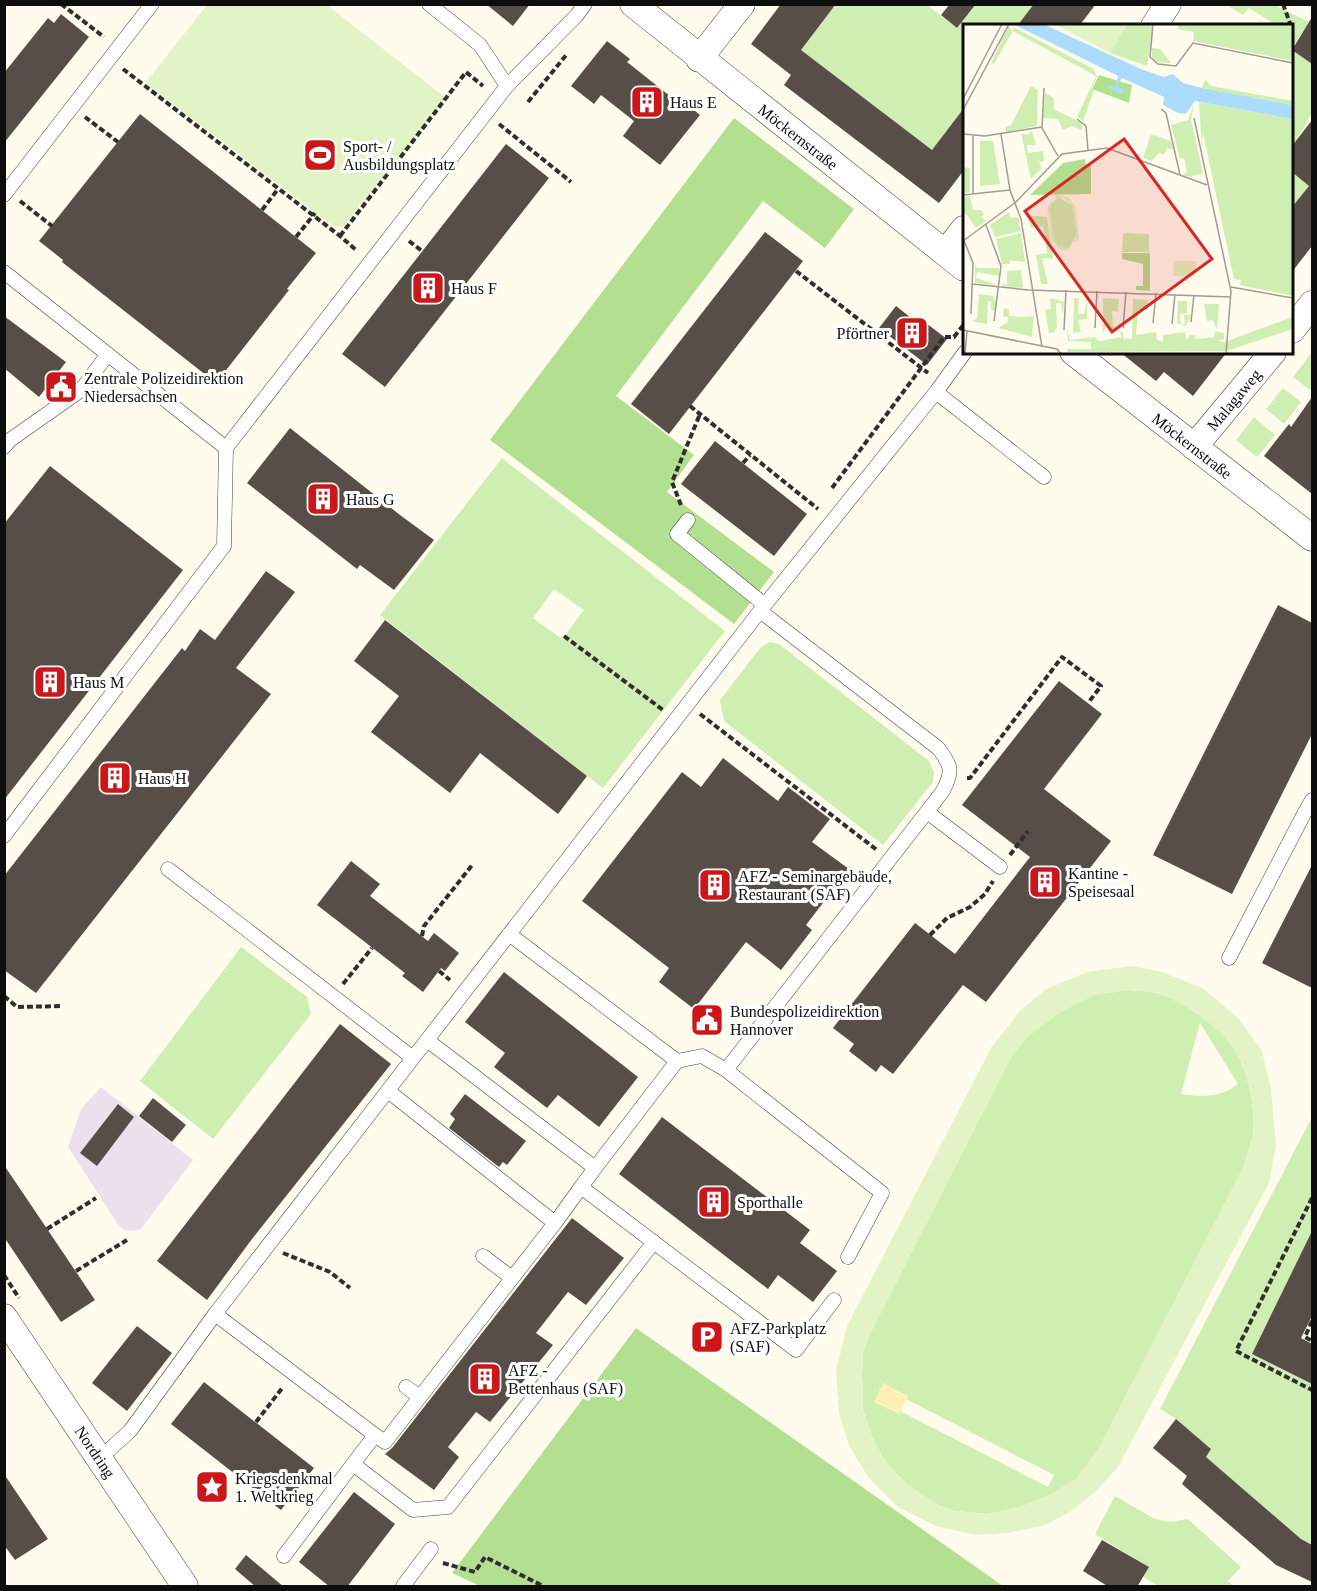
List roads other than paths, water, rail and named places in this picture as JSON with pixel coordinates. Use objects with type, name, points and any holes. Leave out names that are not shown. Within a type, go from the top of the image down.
[{"type":"street","name":"Möckernstraße","points":[[633,4],[699,59],[955,261]]},
{"type":"street","points":[[699,59],[742,4]]},
{"type":"street","points":[[1155,24],[1168,4]]},
{"type":"street","points":[[955,261],[963,233]]},
{"type":"street","points":[[1293,329],[1312,304]]},
{"type":"street","name":"Möckernstraße","points":[[1076,354],[1312,538]]},
{"type":"street","name":"Malagaweg","points":[[1194,447],[1271,354]]},
{"type":"street","name":"Nordring","points":[[4,1317],[185,1587]]},
{"type":"lane","points":[[6,194],[152,4]]},
{"type":"lane","points":[[429,4],[480,45],[507,86]]},
{"type":"lane","points":[[4,836],[224,546],[226,448],[485,113],[507,86],[585,4]]},
{"type":"lane","points":[[4,272],[226,448]]},
{"type":"lane","points":[[4,447],[10,440],[81,390],[108,354]]},
{"type":"lane","points":[[99,1459],[130,1431],[274,1237],[762,608],[939,388],[964,354]]},
{"type":"lane","points":[[939,388],[1044,477]]},
{"type":"lane","points":[[688,520],[677,534],[762,608],[938,748],[948,761],[950,777],[943,791],[927,812],[726,1070]]},
{"type":"lane","points":[[1229,958],[1312,800]]},
{"type":"lane","points":[[927,812],[1000,867]]},
{"type":"lane","points":[[168,869],[413,1058]]},
{"type":"lane","points":[[509,934],[677,1061]]},
{"type":"lane","points":[[427,1040],[595,1168]]},
{"type":"lane","points":[[215,1314],[248,1332],[293,1374],[384,1442],[555,1223],[677,1061],[702,1056],[726,1070],[882,1193],[848,1257]]},
{"type":"lane","points":[[388,1091],[555,1223]]},
{"type":"lane","points":[[581,1187],[796,1350],[834,1300]]},
{"type":"lane","points":[[352,1464],[413,1510],[448,1507],[654,1242]]},
{"type":"lane","points":[[483,1256],[512,1278]]},
{"type":"lane","points":[[406,1387],[420,1397]]},
{"type":"lane","points":[[284,1556],[375,1435]]},
{"type":"lane","points":[[403,1587],[428,1553]]},
{"type":"place","name":"Haus E","points":[[647,102]]},
{"type":"place","name":"Sport- / Ausbildungsplatz","points":[[320,155]]},
{"type":"place","name":"Haus F","points":[[428,288]]},
{"type":"place","name":"Pförtner","points":[[912,333]]},
{"type":"place","name":"Zentrale Polizeidirektion Niedersachsen","points":[[61,387]]},
{"type":"place","name":"Haus G","points":[[323,499]]},
{"type":"place","name":"Haus M","points":[[50,682]]},
{"type":"place","name":"Haus H","points":[[115,778]]},
{"type":"place","name":"Kantine - Speisesaal","points":[[1045,882]]},
{"type":"place","name":"AFZ - Seminargebäude, Restaurant (SAF)","points":[[715,885]]},
{"type":"place","name":"Bundespolizeidirektion Hannover","points":[[707,1020]]},
{"type":"place","name":"Sporthalle","points":[[714,1202]]},
{"type":"place","name":"AFZ-Parkplatz (SAF)","points":[[707,1337]]},
{"type":"place","name":"AFZ - Bettenhaus (SAF)","points":[[485,1379]]},
{"type":"place","name":"Kriegsdenkmal 1. Weltkrieg","points":[[212,1487]]}]
